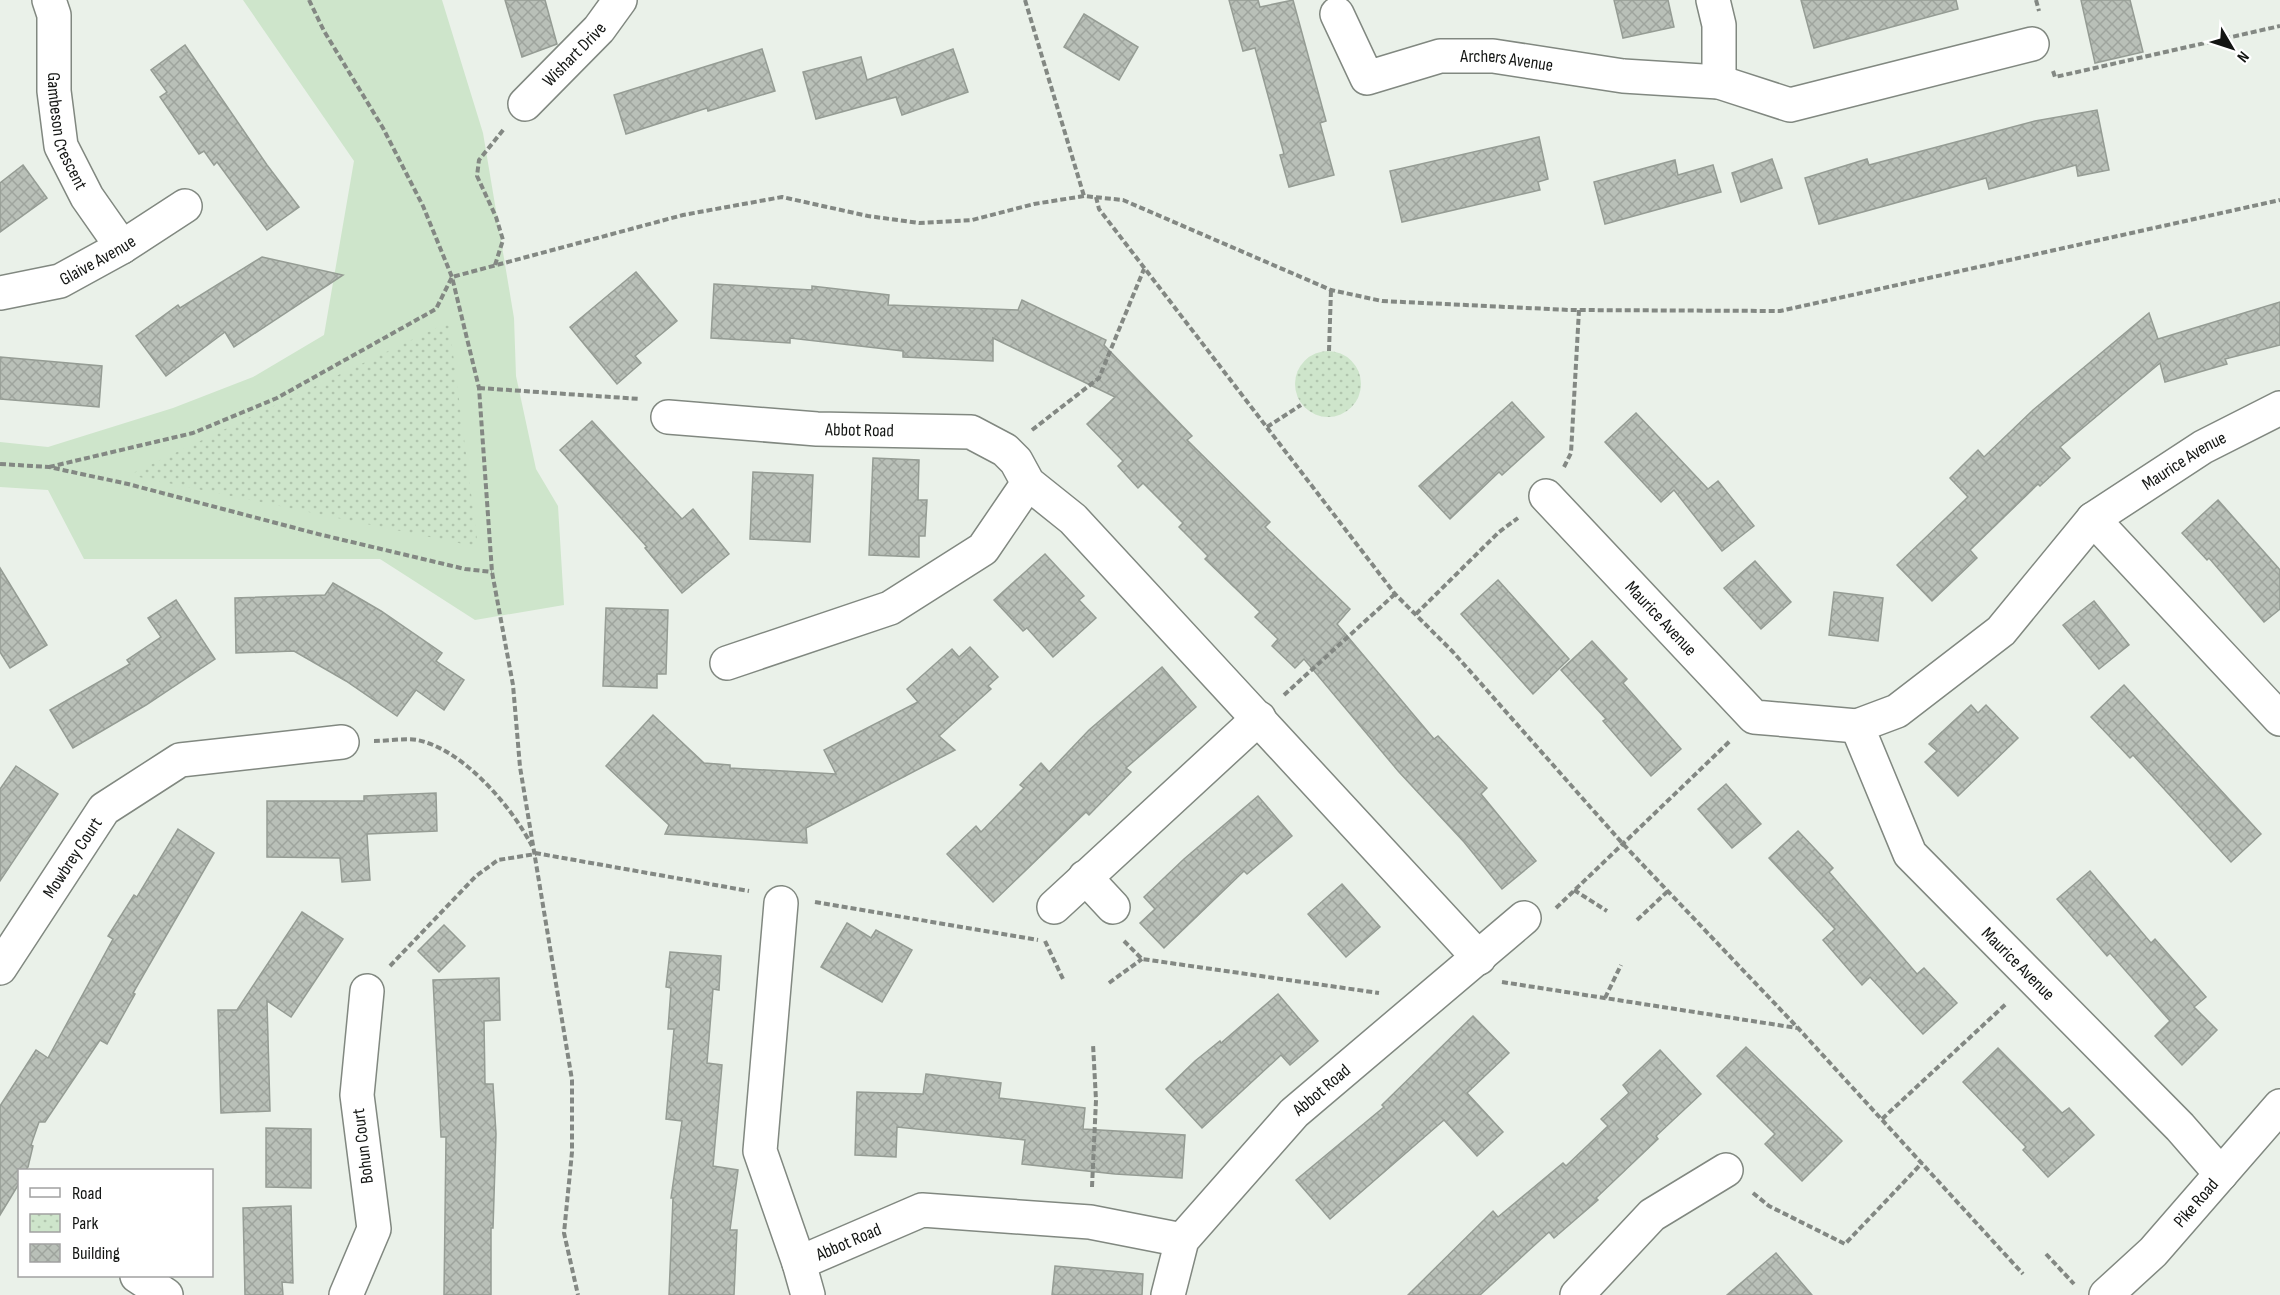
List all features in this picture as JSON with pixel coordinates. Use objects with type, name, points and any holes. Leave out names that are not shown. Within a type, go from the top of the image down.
[{"type":"street","name":"Gambeson Crescent","points":[[49,0],[54,15],[54,91],[61,146],[87,197],[122,247]]},
{"type":"street","name":"Wishart Drive","points":[[525,104],[599,28],[620,0]]},
{"type":"street","points":[[1713,0],[1719,25],[1719,82]]},
{"type":"street","name":"Archers Avenue","points":[[1337,14],[1367,78],[1440,56],[1492,56],[1623,76],[1719,82],[1790,105],[2042,44]]},
{"type":"street","name":"Glaive Avenue","points":[[0,293],[60,280],[122,247],[185,206]]},
{"type":"street","name":"Maurice Avenue","points":[[1545,496],[1754,717],[1857,726],[1897,711],[2001,631],[2093,519],[2203,447],[2280,408]]},
{"type":"street","name":"Abbot Road","points":[[668,417],[817,429],[971,432],[1005,450],[1016,461],[1028,483],[1073,519],[1259,718],[1472,964]]},
{"type":"street","points":[[727,663],[890,608],[982,549],[1028,483]]},
{"type":"street","points":[[2093,519],[2280,719]]},
{"type":"street","points":[[1054,907],[1259,718]]},
{"type":"street","name":"Maurice Avenue","points":[[1857,726],[1910,854],[2180,1127],[2221,1174]]},
{"type":"street","name":"Mowbrey Court","points":[[0,968],[104,809],[180,760],[342,742]]},
{"type":"street","points":[[1085,877],[1113,907]]},
{"type":"street","name":"Abbot Road","points":[[781,900],[760,1151],[808,1295]]},
{"type":"street","name":"Abbot Road","points":[[1168,1295],[1182,1240],[1294,1113],[1424,1001],[1537,915]]},
{"type":"street","name":"Bohun Court","points":[[346,1295],[375,1229],[357,1095],[367,991]]},
{"type":"street","name":"Pike Road","points":[[2092,1291],[2153,1252],[2280,1106]]},
{"type":"street","points":[[1577,1295],[1652,1215],[1726,1170]]},
{"type":"street","name":"Abbot Road","points":[[799,1263],[922,1210],[1090,1222],[1182,1240]]},
{"type":"street","points":[[140,1277],[166,1295]]},
{"type":"path","points":[[309,0],[324,31],[383,128],[423,206],[452,277],[479,388],[492,572],[513,685],[520,767],[572,1080],[572,1152],[564,1233],[578,1295]]},
{"type":"path","points":[[1025,0],[1084,196]]},
{"type":"path","points":[[2036,0],[2042,44],[2055,77],[2280,26]]},
{"type":"path","points":[[494,265],[503,240],[496,217],[477,176],[479,160],[525,104]]},
{"type":"path","points":[[49,467],[193,433],[277,398],[436,309],[452,277],[683,215],[782,197],[868,216],[919,223],[972,220],[1034,204],[1084,196],[1096,197],[1123,201],[1166,218],[1331,290],[1382,301],[1570,310],[1780,311],[2280,200]]},
{"type":"path","points":[[1096,197],[1099,209],[1395,594],[1453,652],[1623,844],[1798,1028],[2023,1274]]},
{"type":"path","points":[[1005,450],[1099,378],[1144,268]]},
{"type":"path","points":[[1329,351],[1331,290]]},
{"type":"path","points":[[479,388],[672,401],[668,417]]},
{"type":"path","points":[[1267,427],[1301,405]]},
{"type":"path","points":[[0,464],[49,467],[128,484],[465,569],[492,572]]},
{"type":"path","points":[[1259,718],[1395,594]]},
{"type":"path","points":[[1537,915],[1574,890],[1754,717]]},
{"type":"path","points":[[342,742],[417,740],[447,754],[504,801],[520,822],[536,854]]},
{"type":"path","points":[[367,991],[476,876],[498,860],[536,854],[781,900],[1045,941]]},
{"type":"path","points":[[1574,890],[1607,911]]},
{"type":"path","points":[[1637,920],[1668,891]]},
{"type":"path","points":[[1054,907],[1047,924],[1045,941],[1063,979]]},
{"type":"path","points":[[1113,907],[1108,915],[1118,934],[1142,960],[1424,1001]]},
{"type":"path","points":[[1109,983],[1142,960]]},
{"type":"path","points":[[1472,964],[1481,979],[1798,1028]]},
{"type":"path","points":[[1605,998],[1620,965]]},
{"type":"path","points":[[1882,1119],[2033,978]]},
{"type":"path","points":[[1090,1222],[1096,1100],[1093,1044]]},
{"type":"path","points":[[1726,1170],[1769,1206],[1845,1244],[1922,1163]]},
{"type":"path","points":[[2046,1254],[2092,1291]]},
{"type":"green space","points":[[243,0],[442,0],[483,133],[514,318],[516,376],[536,469],[558,506],[564,605],[475,620],[380,559],[84,559],[48,490],[0,487],[0,442],[48,447],[173,408],[253,377],[324,335],[354,161]]},
{"type":"green space","points":[[449,322],[478,547],[129,475]]},
{"type":"green space","points":[[1321,351],[1335,351],[1347,356],[1356,365],[1361,384],[1359,397],[1352,408],[1335,417],[1321,417],[1309,412],[1300,403],[1295,391],[1295,377],[1300,365],[1309,356]]},
{"type":"building","points":[[505,0],[545,0],[557,44],[522,57]]},
{"type":"building","points":[[1229,0],[1258,0],[1260,7],[1293,0],[1326,121],[1320,123],[1334,175],[1289,187],[1280,155],[1284,154],[1255,48],[1243,51]]},
{"type":"building","points":[[1614,0],[1668,0],[1674,27],[1623,38]]},
{"type":"building","points":[[1801,0],[1956,0],[1958,9],[1814,48]]},
{"type":"building","points":[[2081,0],[2130,0],[2143,52],[2095,63]]},
{"type":"building","points":[[1084,14],[1138,47],[1119,80],[1064,47]]},
{"type":"building","points":[[185,45],[267,165],[299,207],[267,230],[217,162],[214,165],[204,151],[199,154],[160,97],[167,92],[151,70]]},
{"type":"building","points":[[762,49],[775,91],[708,111],[707,108],[626,134],[614,95]]},
{"type":"building","points":[[953,49],[968,92],[902,115],[896,97],[816,119],[803,72],[861,57],[867,80]]},
{"type":"building","points":[[2097,110],[2109,170],[2078,176],[2076,165],[1989,189],[1986,178],[1819,224],[1805,178],[1867,159],[1869,165],[2035,121]]},
{"type":"building","points":[[1539,137],[1548,179],[1538,182],[1540,190],[1402,222],[1390,171]]},
{"type":"building","points":[[1772,159],[1782,188],[1741,202],[1732,173]]},
{"type":"building","points":[[1675,160],[1678,175],[1713,165],[1721,192],[1605,224],[1594,182]]},
{"type":"building","points":[[23,165],[47,198],[0,232],[0,183]]},
{"type":"building","points":[[262,257],[343,275],[234,347],[225,332],[166,376],[136,336],[178,305],[180,308]]},
{"type":"building","points":[[636,272],[677,321],[635,356],[641,363],[617,384],[570,327]]},
{"type":"building","points":[[714,284],[812,290],[812,286],[889,295],[888,305],[1018,310],[1022,300],[1106,340],[1104,345],[1192,436],[1187,440],[1270,522],[1265,527],[1350,609],[1337,624],[1434,739],[1438,736],[1487,788],[1481,794],[1536,861],[1502,889],[1464,842],[1399,772],[1304,659],[1295,668],[1272,646],[1278,639],[1255,617],[1260,612],[1205,559],[1208,556],[1179,527],[1183,523],[1143,483],[1138,488],[1118,466],[1123,461],[1087,424],[1115,397],[993,338],[993,361],[903,357],[903,351],[790,338],[790,343],[711,338]]},
{"type":"building","points":[[2280,302],[2280,345],[2225,359],[2227,364],[2165,382],[2160,363],[2060,447],[2070,458],[2040,486],[2038,484],[1970,550],[1977,558],[1932,601],[1897,565],[1968,497],[1950,478],[1978,450],[1984,457],[2033,410],[2149,313],[2158,339]]},
{"type":"building","points":[[0,357],[102,366],[99,407],[0,399]]},
{"type":"building","points":[[1512,402],[1544,437],[1502,475],[1499,472],[1450,519],[1419,486]]},
{"type":"building","points":[[1636,413],[1708,489],[1718,481],[1754,526],[1722,551],[1674,490],[1661,502],[1605,442]]},
{"type":"building","points":[[592,421],[682,519],[693,509],[729,554],[682,593],[645,548],[647,547],[560,450]]},
{"type":"building","points":[[873,458],[919,460],[918,500],[927,500],[925,536],[919,536],[919,557],[869,555]]},
{"type":"building","points":[[753,472],[813,475],[810,542],[750,539]]},
{"type":"building","points":[[2218,500],[2280,570],[2280,609],[2264,622],[2209,558],[2207,560],[2182,533]]},
{"type":"building","points":[[1045,554],[1084,596],[1079,600],[1096,618],[1053,657],[1027,628],[1023,631],[994,600]]},
{"type":"building","points":[[1755,561],[1791,602],[1761,629],[1724,588]]},
{"type":"building","points":[[0,568],[47,645],[10,668],[0,652]]},
{"type":"building","points":[[1498,580],[1569,659],[1533,694],[1461,614]]},
{"type":"building","points":[[333,583],[381,611],[442,653],[436,661],[464,680],[444,710],[416,690],[397,716],[346,681],[294,651],[236,653],[235,598],[325,595]]},
{"type":"building","points":[[1834,592],[1883,598],[1878,641],[1829,635]]},
{"type":"building","points":[[176,600],[215,659],[146,705],[73,748],[50,710],[130,664],[127,660],[161,637],[148,618]]},
{"type":"building","points":[[2094,601],[2129,645],[2099,669],[2063,625]]},
{"type":"building","points":[[606,608],[668,610],[666,674],[657,674],[657,688],[603,686]]},
{"type":"building","points":[[1592,641],[1627,679],[1623,683],[1681,749],[1651,776],[1603,721],[1606,719],[1561,670]]},
{"type":"building","points":[[970,647],[998,677],[988,686],[991,689],[939,736],[955,750],[806,828],[807,843],[665,834],[669,825],[606,766],[653,715],[704,763],[730,765],[730,768],[836,774],[824,750],[918,702],[907,689],[952,649],[959,657]]},
{"type":"building","points":[[1162,667],[1196,707],[1126,768],[1131,772],[1089,815],[1086,812],[993,902],[947,854],[976,826],[981,832],[1024,788],[1020,785],[1041,763],[1049,772],[1089,730]]},
{"type":"building","points":[[2124,685],[2261,834],[2231,862],[2133,755],[2130,758],[2091,717]]},
{"type":"building","points":[[1971,705],[1978,713],[1986,705],[2018,738],[1958,796],[1925,762],[1937,751],[1929,744]]},
{"type":"building","points":[[16,766],[58,794],[0,881],[0,789]]},
{"type":"building","points":[[1726,784],[1761,824],[1732,848],[1698,809]]},
{"type":"building","points":[[436,793],[437,831],[367,834],[370,880],[342,882],[340,858],[267,857],[267,801],[364,801],[364,796]]},
{"type":"building","points":[[1258,796],[1292,836],[1247,874],[1244,871],[1164,948],[1140,923],[1155,909],[1144,897],[1184,859]]},
{"type":"building","points":[[178,829],[214,853],[133,993],[135,994],[107,1044],[100,1040],[45,1122],[39,1122],[31,1145],[33,1146],[28,1167],[18,1169],[18,1185],[0,1215],[0,1106],[36,1050],[48,1058],[113,939],[108,936],[134,895],[137,897]]},
{"type":"building","points":[[1798,831],[1833,868],[1829,872],[1917,974],[1924,968],[1957,1003],[1923,1034],[1870,977],[1862,985],[1823,940],[1835,929],[1769,858]]},
{"type":"building","points":[[2090,871],[2151,943],[2155,939],[2206,997],[2194,1007],[2217,1030],[2182,1065],[2155,1036],[2170,1021],[2110,953],[2107,956],[2057,899]]},
{"type":"building","points":[[1342,884],[1380,927],[1346,957],[1308,914]]},
{"type":"building","points":[[302,912],[343,939],[291,1017],[267,1001],[270,1111],[221,1113],[218,1010],[237,1010]]},
{"type":"building","points":[[847,923],[871,938],[876,930],[912,950],[882,1002],[821,967]]},
{"type":"building","points":[[444,925],[465,946],[439,972],[418,951]]},
{"type":"building","points":[[670,952],[721,956],[719,990],[713,989],[707,1063],[722,1065],[713,1166],[738,1170],[730,1230],[737,1230],[734,1295],[669,1295],[673,1198],[671,1198],[682,1121],[666,1119],[674,1029],[668,1029],[671,988],[666,987]]},
{"type":"building","points":[[499,978],[500,1020],[484,1021],[485,1084],[493,1084],[496,1134],[493,1228],[491,1228],[491,1295],[444,1295],[446,1137],[441,1137],[433,980]]},
{"type":"building","points":[[1278,994],[1318,1041],[1290,1065],[1281,1055],[1202,1128],[1166,1089],[1195,1061],[1220,1041],[1221,1043]]},
{"type":"building","points":[[1473,1016],[1509,1053],[1467,1093],[1503,1132],[1477,1156],[1444,1120],[1330,1219],[1296,1180],[1384,1107],[1382,1105]]},
{"type":"building","points":[[1746,1047],[1842,1141],[1802,1181],[1765,1144],[1775,1134],[1717,1076]]},
{"type":"building","points":[[1998,1048],[2062,1113],[2069,1108],[2094,1135],[2048,1177],[2023,1150],[2026,1147],[1963,1082]]},
{"type":"building","points":[[1660,1050],[1701,1094],[1656,1136],[1658,1139],[1596,1198],[1598,1200],[1554,1238],[1549,1232],[1480,1295],[1408,1295],[1493,1211],[1498,1217],[1563,1163],[1566,1166],[1608,1126],[1601,1119],[1629,1093],[1623,1085]]},
{"type":"building","points":[[926,1074],[1001,1083],[999,1098],[1085,1108],[1083,1129],[1185,1135],[1182,1178],[1115,1174],[1022,1164],[1025,1140],[897,1127],[896,1157],[855,1155],[857,1092],[923,1094]]},
{"type":"building","points":[[266,1128],[311,1129],[311,1188],[266,1187]]},
{"type":"building","points":[[291,1206],[293,1283],[282,1282],[283,1295],[245,1295],[243,1208]]},
{"type":"building","points":[[1776,1253],[1812,1295],[1727,1295]]},
{"type":"building","points":[[1055,1266],[1143,1274],[1142,1295],[1052,1295]]}]
